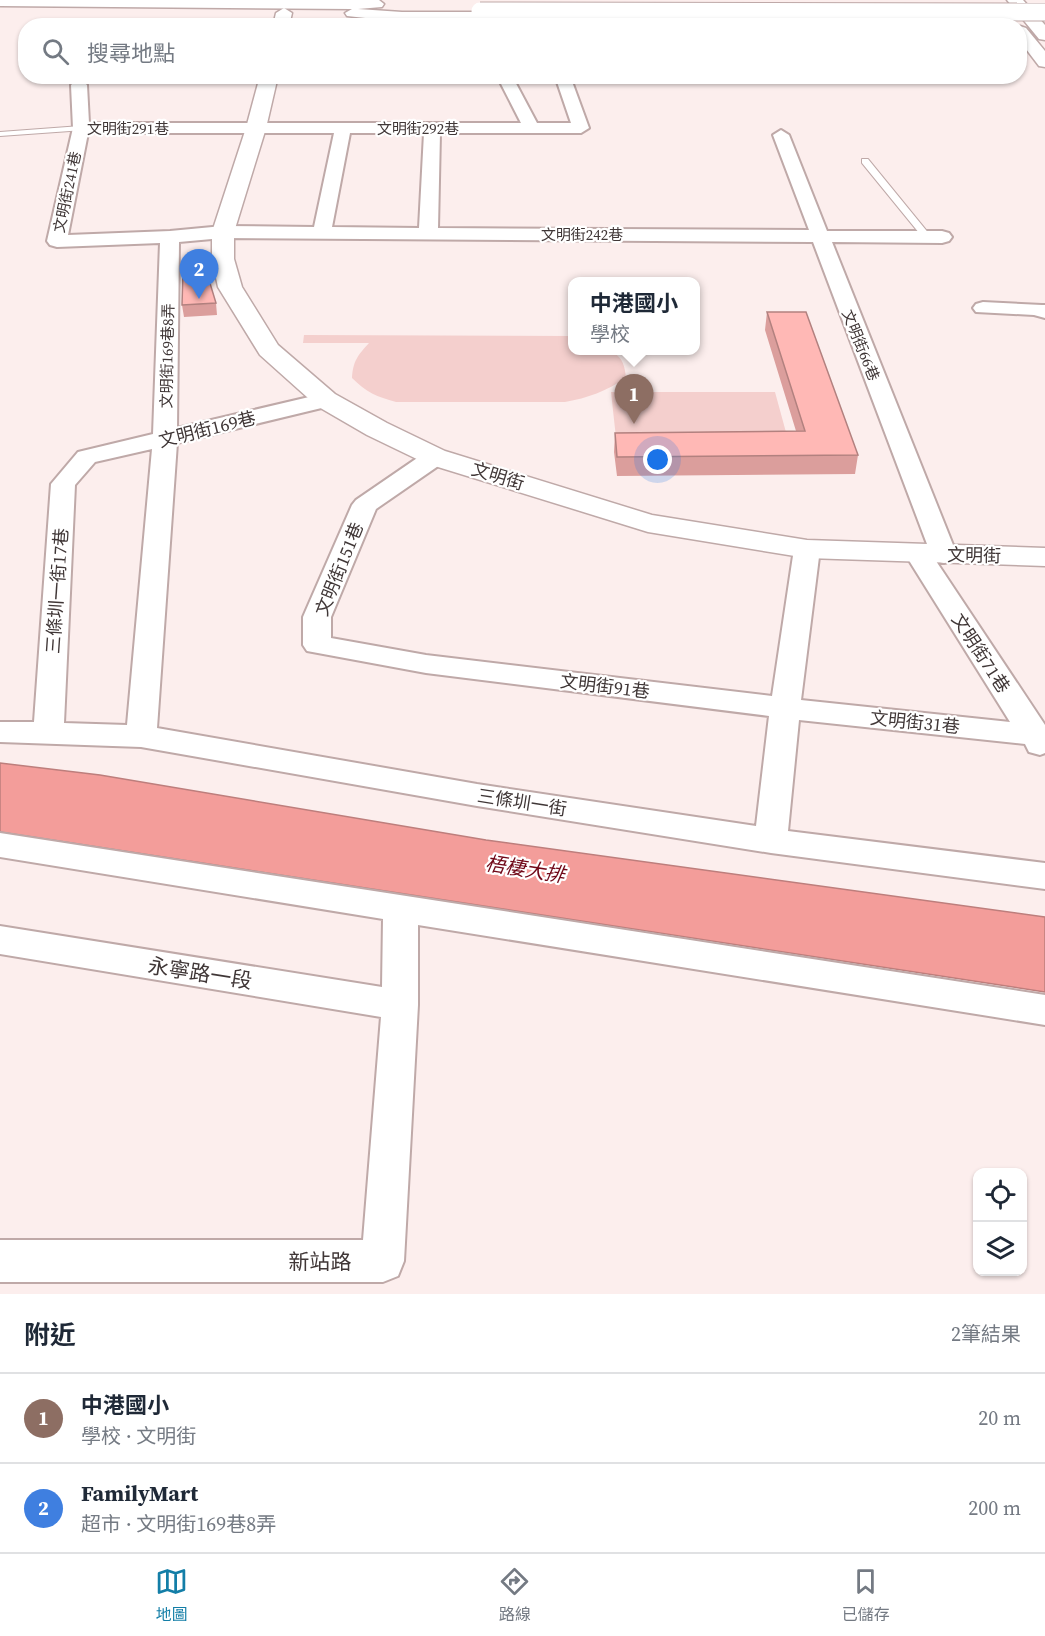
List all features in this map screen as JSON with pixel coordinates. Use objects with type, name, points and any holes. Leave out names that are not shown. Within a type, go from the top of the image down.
[{"type":"main road","points":[[289,18],[392,0]]},
{"type":"main road","points":[[995,0],[1034,19]]},
{"type":"main road","points":[[1016,0],[1034,19]]},
{"type":"main road","points":[[1036,0],[1034,19],[1045,62]]},
{"type":"main road","points":[[0,2],[480,8],[984,18]]},
{"type":"main road","points":[[354,8],[413,17],[724,18]]},
{"type":"main road","points":[[0,11],[248,18]]},
{"type":"main road","name":"文明街","points":[[267,84],[223,231],[223,259],[230,286],[244,314],[269,350],[326,400],[377,429],[435,457],[648,522],[807,549],[931,555],[1045,557]]},
{"type":"street","points":[[508,84],[532,129]]},
{"type":"street","name":"文明街292巷","points":[[255,128],[581,128],[565,84]]},
{"type":"street","name":"文明街241巷","points":[[79,85],[81,128],[57,241],[170,237],[223,231]]},
{"type":"street","name":"文明街291巷","points":[[81,128],[255,128]]},
{"type":"street","points":[[322,232],[343,128]]},
{"type":"street","points":[[428,232],[432,128]]},
{"type":"street","name":"文明街66巷","points":[[781,135],[931,555]]},
{"type":"street","name":"文明街242巷","points":[[223,231],[934,237]]},
{"type":"street","name":"文明街169巷8弄","points":[[141,736],[165,439],[170,237]]},
{"type":"street","points":[[984,308],[1035,309],[1045,312]]},
{"type":"street","name":"文明街169巷","points":[[87,457],[326,400]]},
{"type":"street","name":"三條圳一街17巷","points":[[48,734],[63,484],[87,457]]},
{"type":"street","name":"文明街151巷","points":[[426,664],[317,645],[317,617],[365,505],[435,457]]},
{"type":"street","points":[[771,841],[784,708],[807,549]]},
{"type":"street","name":"文明街71巷","points":[[931,555],[1041,740]]},
{"type":"street","name":"文明街91巷","points":[[426,664],[784,708]]},
{"type":"street","name":"文明街31巷","points":[[784,708],[1041,740]]},
{"type":"street","name":"三條圳一街","points":[[0,732],[141,736],[477,795],[771,841],[1045,876]]},
{"type":"street","points":[[0,844],[1045,1010]]},
{"type":"street","points":[[400,1005],[401,908]]},
{"type":"street","name":"永寧路一段","points":[[0,940],[400,1005]]},
{"type":"street","name":"新站路","points":[[0,1261],[383,1261],[400,1005]]},
{"type":"lane","name":"文明街291巷","points":[[0,134],[81,128]]},
{"type":"lane","points":[[866,161],[934,237]]},
{"type":"shaded area","points":[[304,335],[568,336],[568,355],[616,355],[621,359],[626,378],[597,393],[565,402],[396,402],[372,393],[352,378],[357,359],[369,343],[303,343]]},
{"type":"shaded area","points":[[611,392],[775,392],[790,447],[617,447]]},
{"type":"water","name":"梧棲大排","points":[[0,763],[100,775],[486,840],[1045,917],[1045,992],[0,832]]},
{"type":"building","points":[[206,270],[216,303],[182,305],[183,271]]},
{"type":"building","points":[[767,312],[806,312],[858,455],[617,457],[615,433],[805,431]]},
{"type":"place","name":"FamilyMart","points":[[199,299]]},
{"type":"place","name":"中港國小","points":[[634,424]]}]
